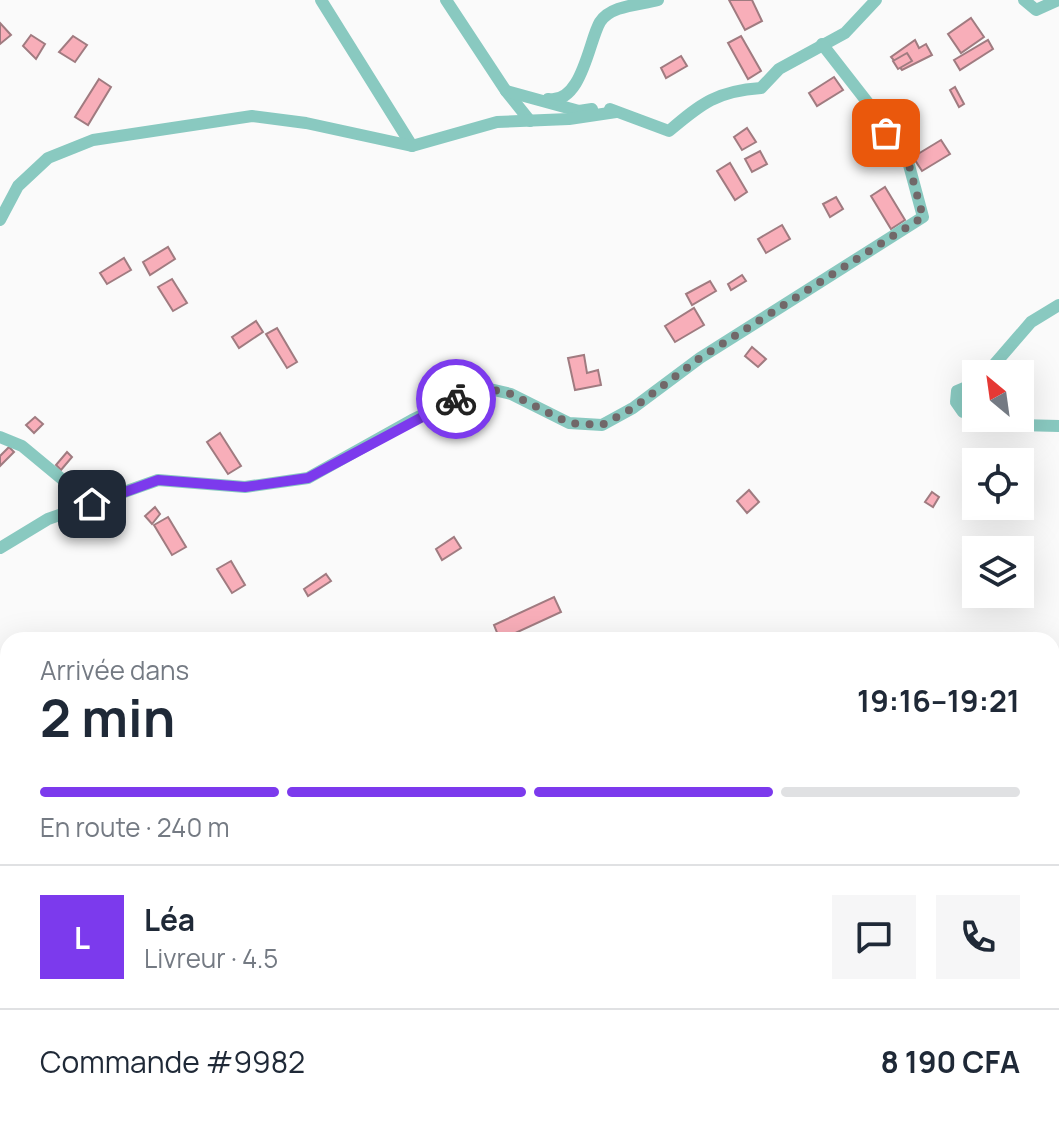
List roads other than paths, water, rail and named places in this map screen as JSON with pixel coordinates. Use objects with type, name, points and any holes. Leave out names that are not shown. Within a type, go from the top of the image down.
[{"type":"street","points":[[321,0],[412,146]]},
{"type":"street","points":[[446,0],[506,91],[530,121]]},
{"type":"street","points":[[506,91],[555,100],[569,93],[596,39],[600,22],[615,10],[658,0]]},
{"type":"street","points":[[506,91],[579,111],[605,107],[669,131],[709,98],[737,89],[761,88],[779,69],[845,33],[876,0]]},
{"type":"street","points":[[1024,0],[1036,10],[1058,0]]},
{"type":"street","points":[[0,548],[48,519],[158,480],[245,487],[308,478],[412,420],[481,387],[511,394],[569,423],[602,425],[633,408],[700,358],[923,217],[909,165],[868,103],[822,44]]},
{"type":"street","points":[[0,220],[18,186],[48,158],[93,140],[252,116],[306,123],[412,146],[497,122],[616,112]]},
{"type":"street","points":[[998,360],[1031,322],[1059,305]]},
{"type":"street","points":[[962,389],[957,391],[956,402],[962,411]]},
{"type":"street","points":[[1034,424],[1053,423],[1059,426]]},
{"type":"street","points":[[0,437],[22,446],[92,504]]}]
